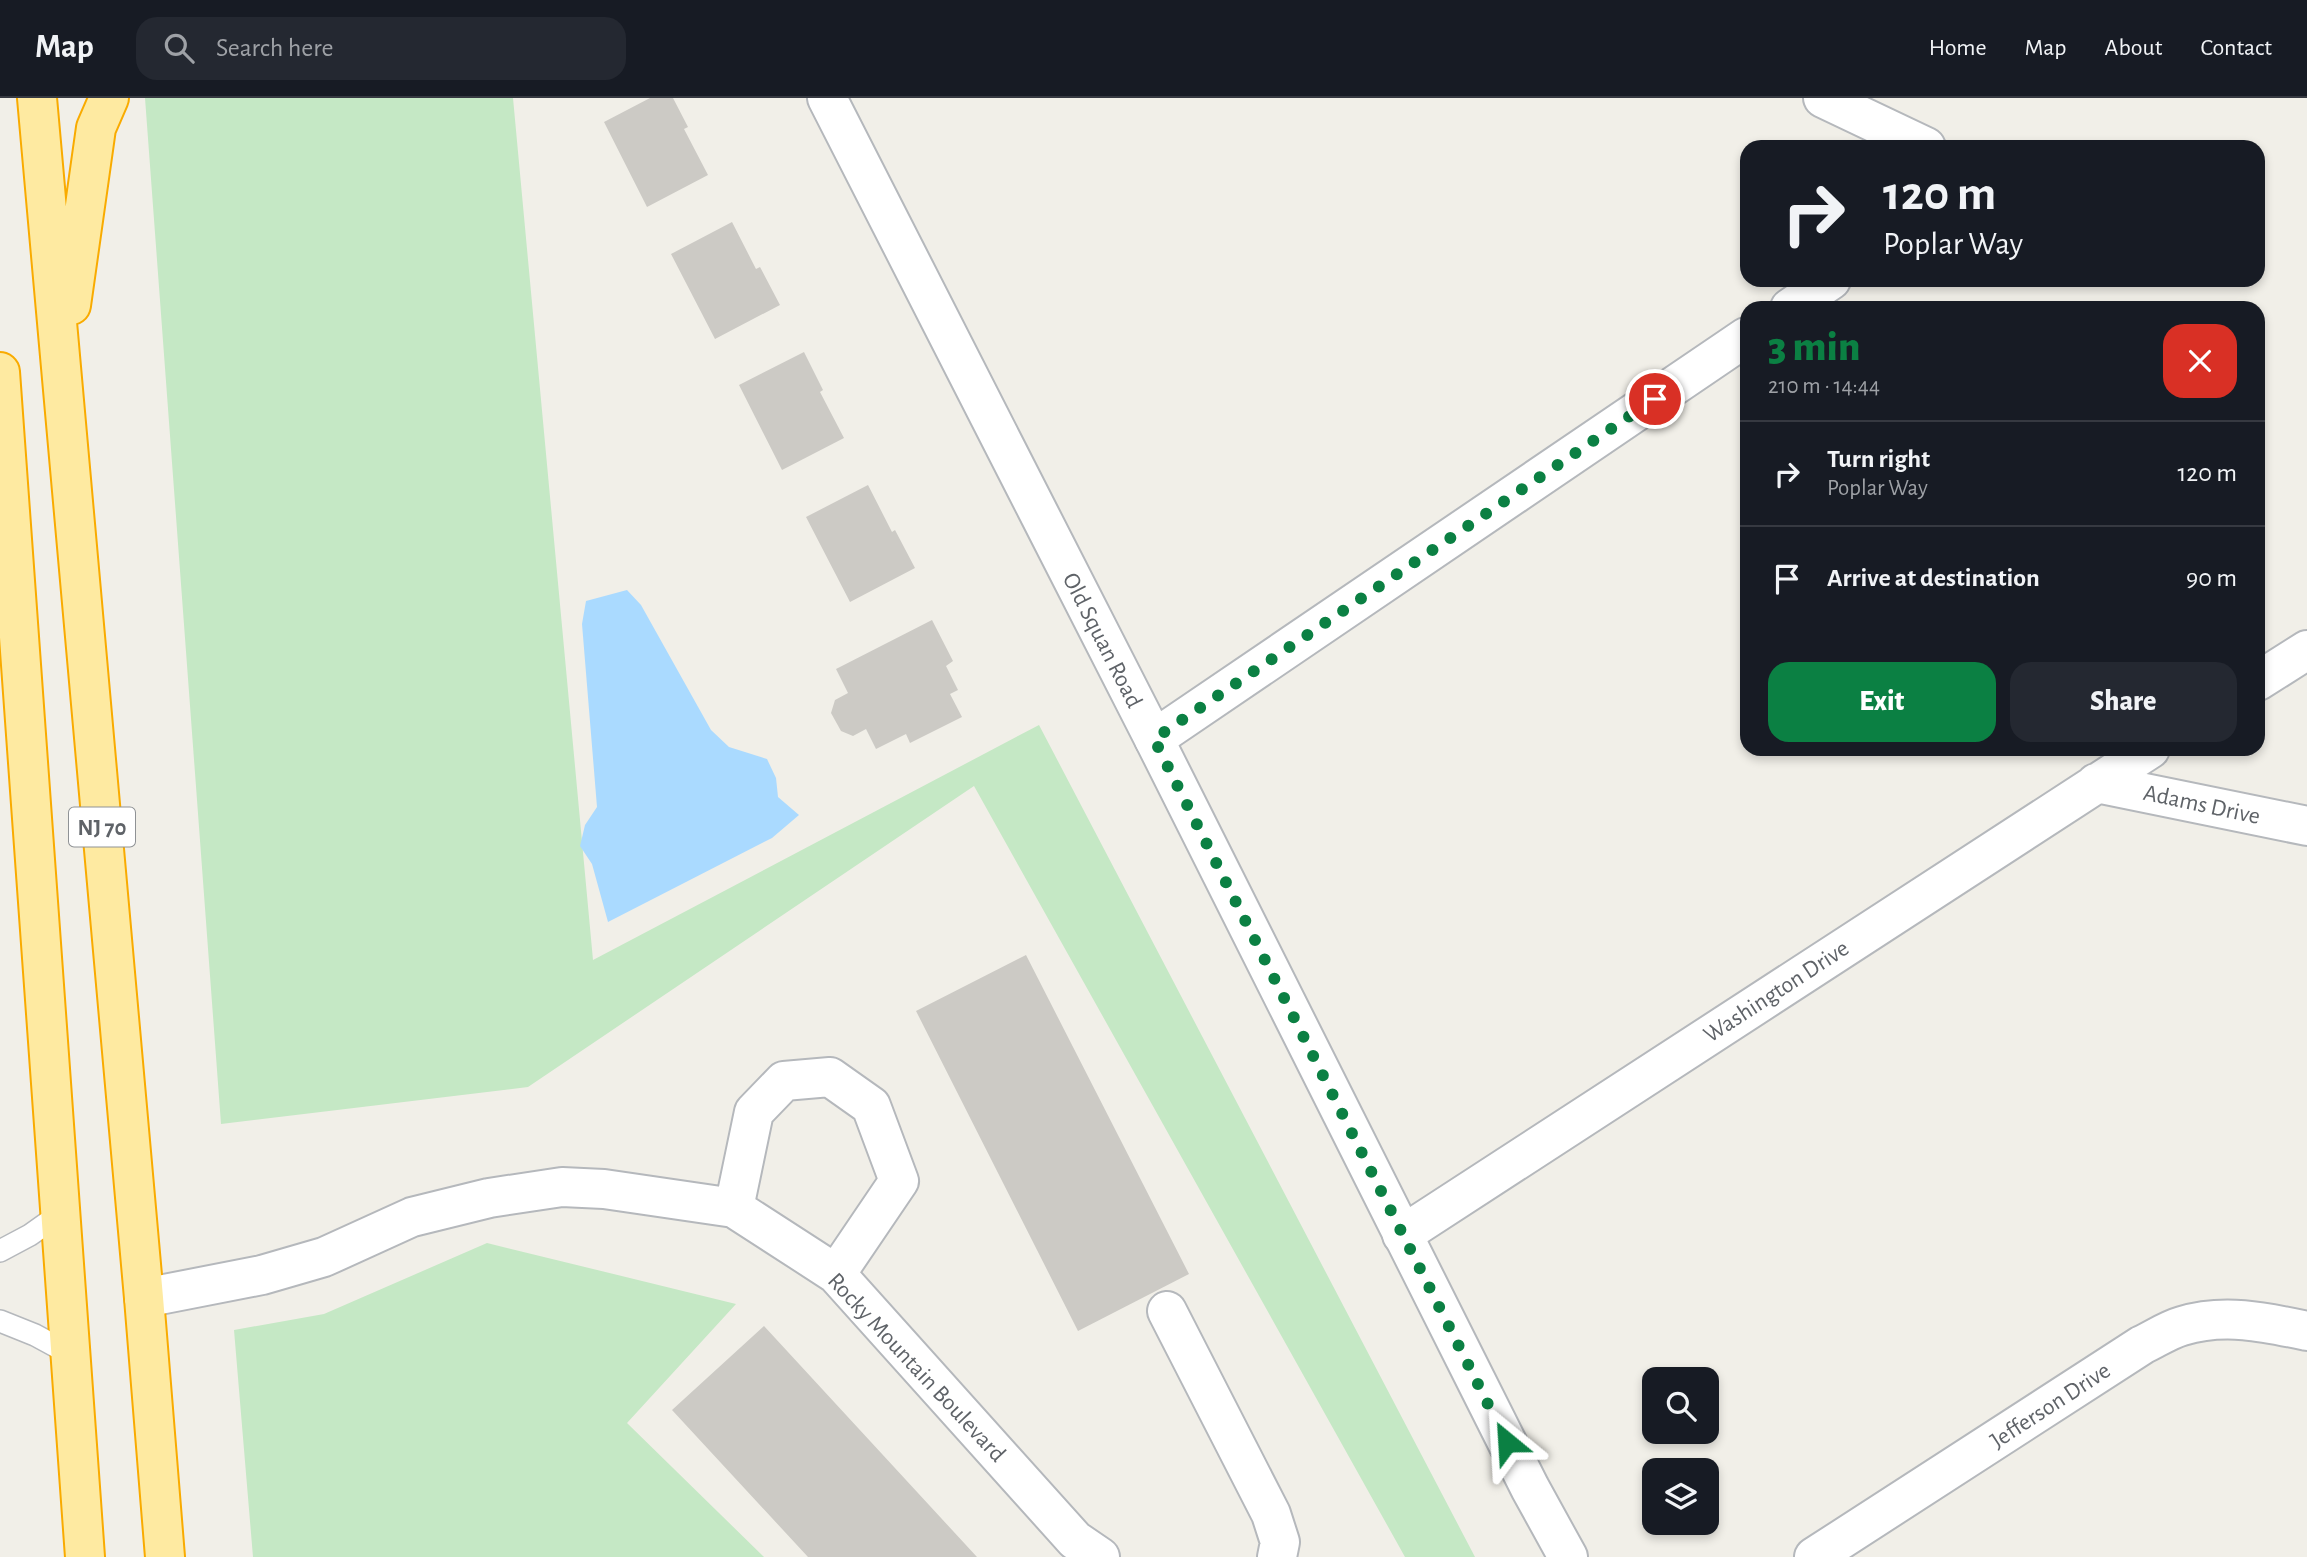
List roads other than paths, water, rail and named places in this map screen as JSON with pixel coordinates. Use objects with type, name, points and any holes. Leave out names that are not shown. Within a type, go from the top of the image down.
[{"type":"highway","name":"NJ 70","points":[[37,98],[165,1557]]},
{"type":"highway","points":[[61,370],[96,128],[109,98]]},
{"type":"highway","name":"NJ 70","points":[[0,372],[85,1557]]},
{"type":"street","name":"Old Squan Road","points":[[827,98],[1154,739],[1530,1488],[1568,1557]]},
{"type":"street","points":[[1823,98],[1911,140]]},
{"type":"street","points":[[1800,301],[1821,287]]},
{"type":"street","points":[[1154,739],[1740,341]]},
{"type":"street","points":[[2265,677],[2307,650]]},
{"type":"street","name":"Washington Drive","points":[[1402,1235],[2139,756]]},
{"type":"street","name":"Adams Drive","points":[[2096,783],[2307,826]]},
{"type":"street","points":[[734,1208],[754,1112],[784,1082],[830,1077],[871,1106],[899,1181],[836,1274]]},
{"type":"street","name":"Rocky Mountain Boulevard","points":[[144,1298],[262,1275],[324,1257],[412,1217],[489,1198],[562,1187],[604,1189],[734,1208],[836,1274],[1075,1540],[1100,1557]]},
{"type":"street","points":[[1167,1311],[1271,1514],[1280,1542],[1277,1557]]},
{"type":"street","name":"Jefferson Drive","points":[[1814,1557],[2142,1345],[2181,1326],[2218,1318],[2264,1321],[2307,1331]]},
{"type":"lane","points":[[0,1251],[30,1235],[61,1213]]},
{"type":"lane","points":[[0,1321],[70,1353]]},
{"type":"water","points":[[627,590],[641,605],[711,730],[729,747],[767,759],[776,778],[778,797],[799,815],[772,838],[608,922],[592,864],[580,846],[585,825],[597,807],[582,624],[586,601]]}]
